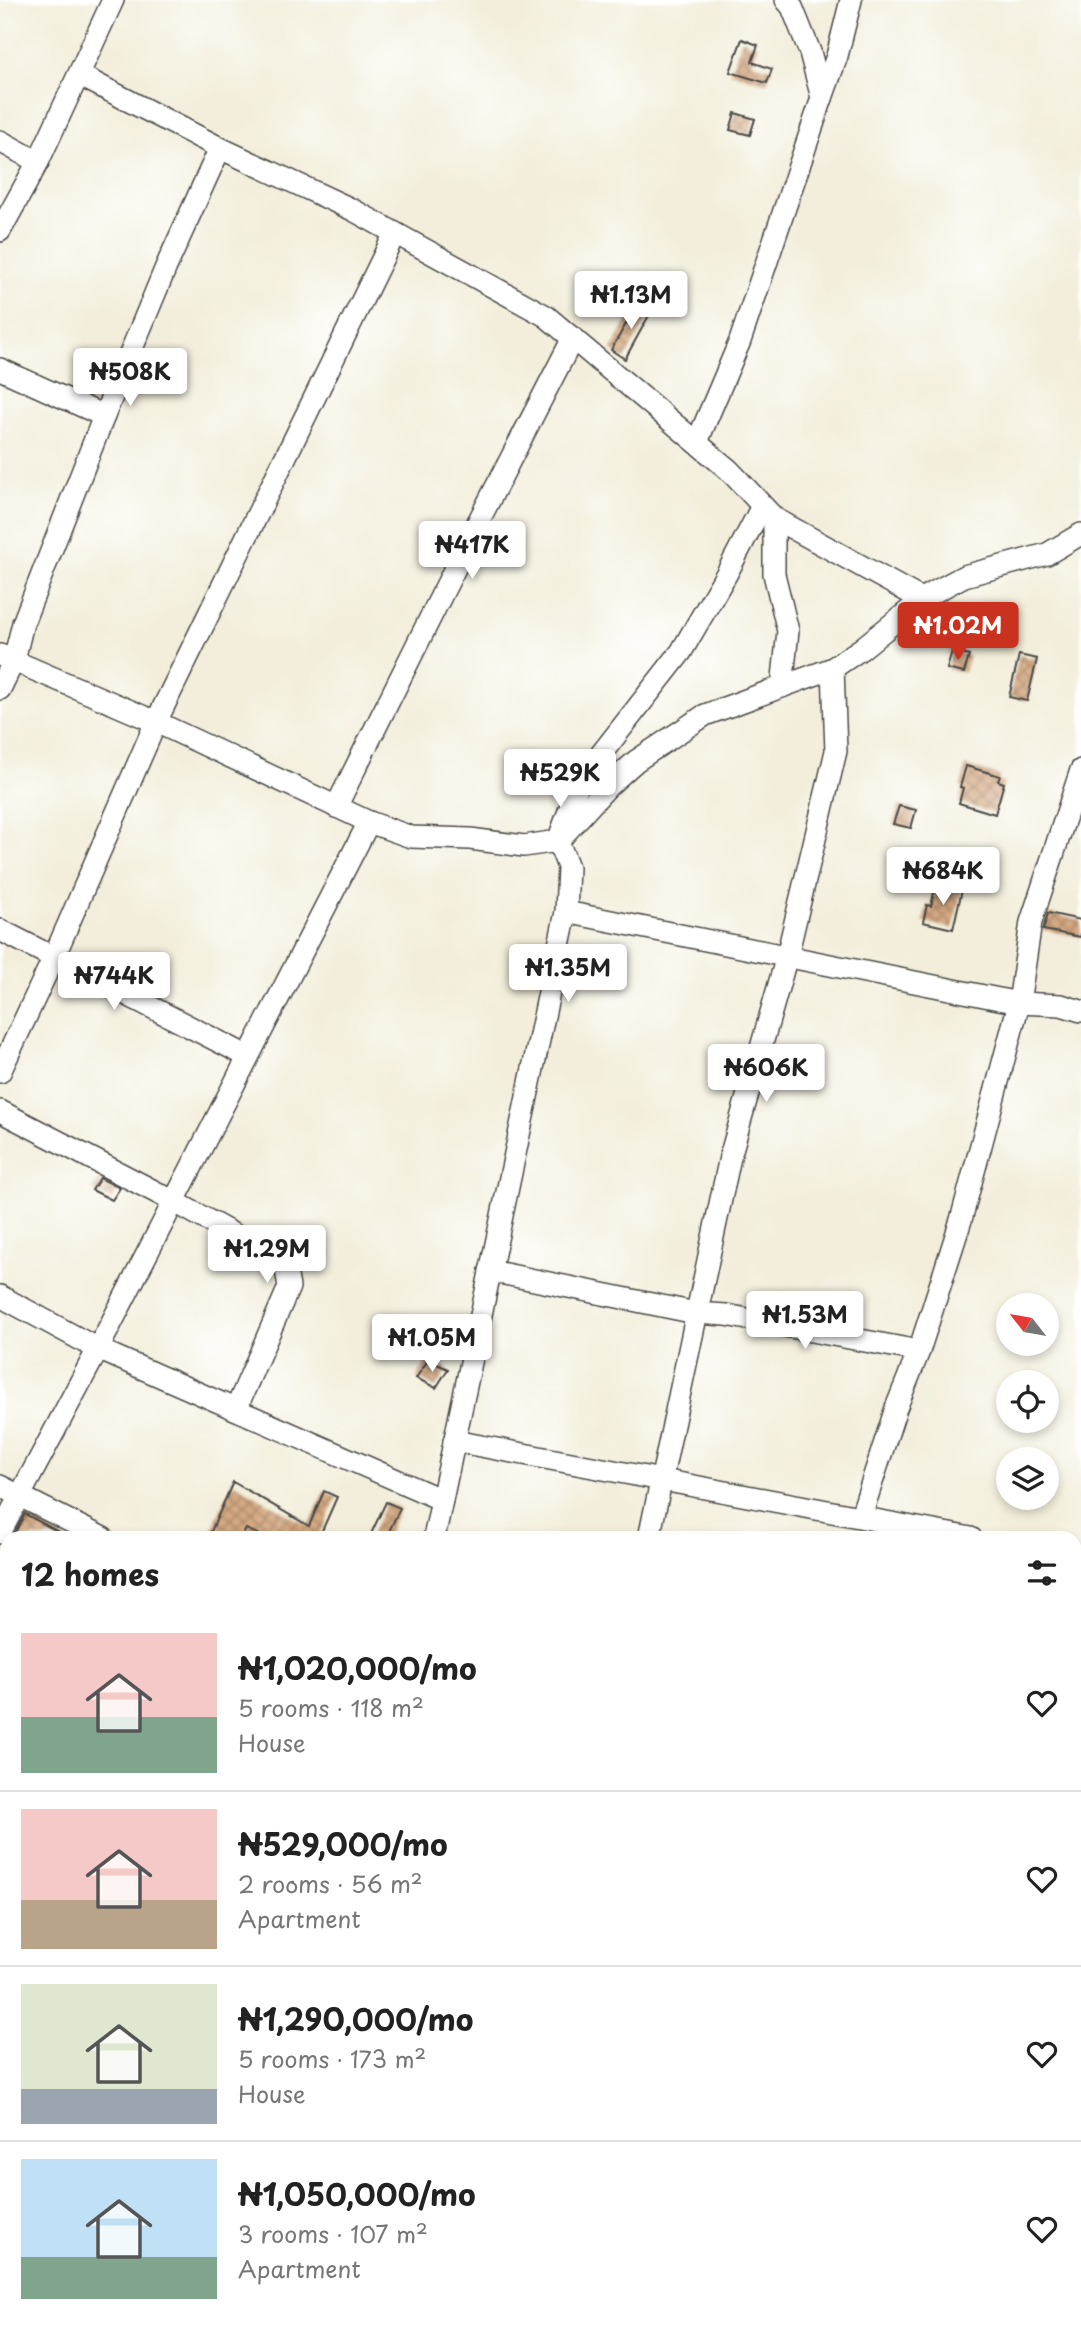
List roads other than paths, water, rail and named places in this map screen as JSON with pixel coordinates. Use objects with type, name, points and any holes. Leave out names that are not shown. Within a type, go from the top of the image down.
[{"type":"street","points":[[0,231],[38,162],[113,0]]},
{"type":"street","points":[[786,0],[792,7],[810,52],[821,98]]},
{"type":"street","points":[[697,442],[740,341],[837,56],[851,0]]},
{"type":"street","points":[[79,75],[219,148],[353,210],[546,316],[729,470],[768,512],[923,600]]},
{"type":"street","points":[[0,141],[38,162]]},
{"type":"street","points":[[0,689],[7,658],[104,416],[219,148]]},
{"type":"street","points":[[0,1072],[54,957],[156,722],[396,233]]},
{"type":"street","points":[[336,807],[573,338]]},
{"type":"street","points":[[0,369],[104,416]]},
{"type":"street","points":[[768,512],[774,574],[788,631],[782,687]]},
{"type":"street","points":[[435,1531],[566,912],[568,867],[558,842],[580,781],[681,652],[768,512]]},
{"type":"street","points":[[7,658],[156,722],[369,822],[411,837],[470,839],[524,846],[558,842],[608,786],[636,761],[705,715],[833,668],[923,600],[964,576],[1047,554],[1081,534]]},
{"type":"street","points":[[650,1531],[730,1157],[787,956],[836,751],[833,668]]},
{"type":"street","points":[[873,1525],[896,1408],[919,1350],[961,1220],[1019,1003],[1031,922],[1081,771]]},
{"type":"street","points":[[1,1531],[98,1349],[369,822]]},
{"type":"street","points":[[566,912],[1019,1003],[1061,1005],[1081,1011]]},
{"type":"street","points":[[0,930],[247,1056]]},
{"type":"street","points":[[0,1111],[278,1259],[286,1270],[289,1287],[236,1409]]},
{"type":"street","points":[[490,1271],[696,1312],[919,1350]]},
{"type":"street","points":[[0,1296],[98,1349],[442,1500]]},
{"type":"street","points":[[454,1441],[660,1480],[873,1525],[918,1531]]},
{"type":"street","points":[[0,1486],[89,1531]]}]
